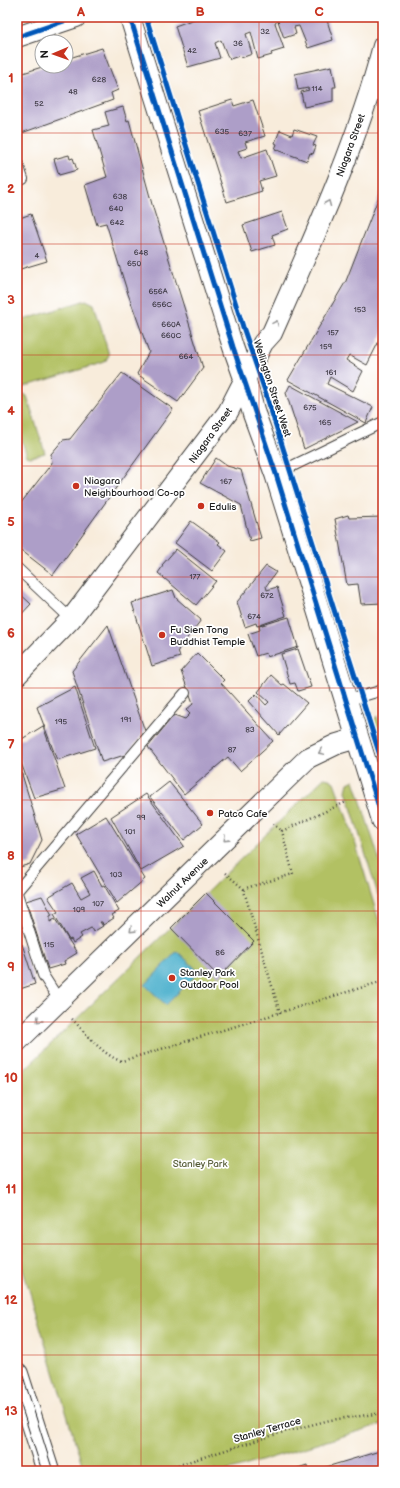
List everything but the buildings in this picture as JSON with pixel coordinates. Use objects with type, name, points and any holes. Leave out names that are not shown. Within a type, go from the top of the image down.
[{"type":"street","points":[[17,38],[76,17]]},
{"type":"street","points":[[130,17],[232,347],[276,474],[383,820]]},
{"type":"street","name":"Niagara Street","points":[[17,675],[70,618],[228,412],[263,343],[272,333],[318,226],[348,155],[383,46]]},
{"type":"street","name":"Walnut Avenue","points":[[17,1042],[308,758],[337,744],[357,738]]},
{"type":"street","points":[[17,1374],[48,1471]]},
{"type":"lane","points":[[17,162],[23,179],[17,181]]},
{"type":"lane","points":[[276,474],[383,422]]},
{"type":"lane","points":[[17,568],[70,618]]},
{"type":"lane","points":[[346,701],[383,690]]},
{"type":"lane","points":[[59,1000],[43,975],[17,892],[185,693]]},
{"type":"path","points":[[282,831],[346,802]]},
{"type":"path","points":[[244,890],[246,888],[294,874],[282,831],[273,824]]},
{"type":"path","points":[[225,873],[244,890],[244,895],[280,1013]]},
{"type":"path","points":[[72,1019],[111,1057],[122,1061],[383,981]]},
{"type":"green space","points":[[86,300],[94,304],[109,355],[105,362],[17,389],[17,322]]},
{"type":"green space","points":[[24,394],[27,396],[45,453],[30,457],[27,456],[17,426],[17,396]]},
{"type":"green space","points":[[377,716],[383,736],[383,760],[371,722]]},
{"type":"green space","name":"Stanley Park","points":[[324,778],[334,782],[352,832],[383,934],[383,1424],[227,1471],[84,1471],[17,1250],[17,1077]]},
{"type":"green space","points":[[354,780],[383,871],[383,911],[346,791],[348,783]]},
{"type":"water","name":"Stanley Park Outdoor Pool","points":[[177,951],[199,972],[166,1005],[145,985]]},
{"type":"tram line","points":[[17,1357],[53,1471]]},
{"type":"tram line","points":[[17,1393],[42,1471]]},
{"type":"cycle path","points":[[17,37],[76,17]]},
{"type":"cycle path","points":[[130,17],[233,347],[276,474],[383,820]]},
{"type":"cycle path","name":"Wellington Street West","points":[[146,17],[383,765]]},
{"type":"place","name":"Niagara Neighbourhood Co-op","points":[[76,486]]},
{"type":"place","name":"Edulis","points":[[201,506]]},
{"type":"place","name":"Fu Sien Tong Buddhist Temple","points":[[162,635]]},
{"type":"place","name":"Patco Cafe","points":[[210,813]]},
{"type":"place","name":"Stanley Park Outdoor Pool","points":[[172,978]]}]
